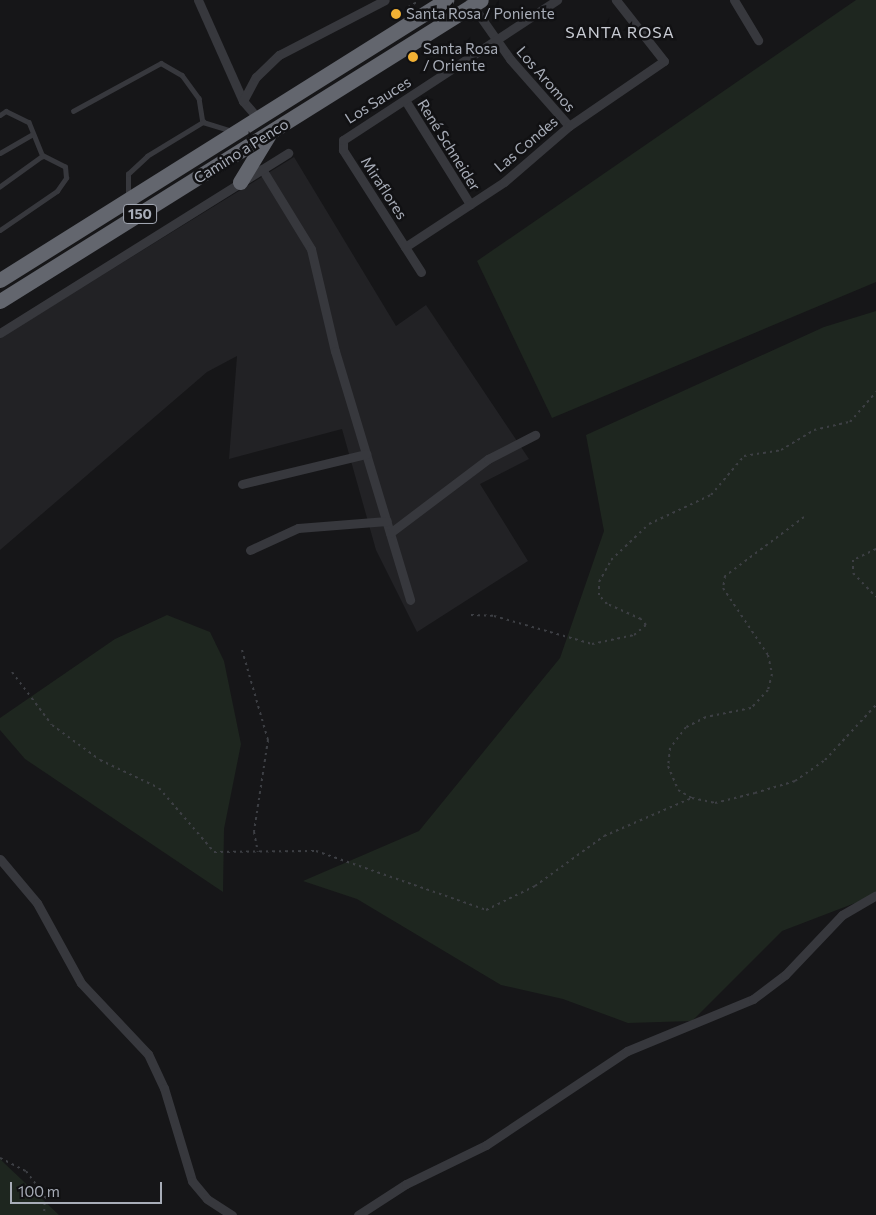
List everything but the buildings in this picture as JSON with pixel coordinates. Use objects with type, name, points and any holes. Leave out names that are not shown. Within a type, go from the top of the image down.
[{"type":"highway","name":"Camino a Penco","points":[[0,280],[446,0]]},
{"type":"highway","name":"Camino a Penco","points":[[0,301],[474,2]]},
{"type":"highway","points":[[240,182],[270,132]]},
{"type":"street","points":[[198,0],[243,101],[258,118]]},
{"type":"street","points":[[243,101],[256,77],[278,55],[385,0]]},
{"type":"street","name":"Los Sauces","points":[[342,143],[557,0]]},
{"type":"street","name":"Las Condes","points":[[405,247],[504,182],[569,126],[664,61],[616,0]]},
{"type":"street","points":[[734,0],[758,40]]},
{"type":"street","name":"Los Aromos","points":[[474,2],[496,41],[569,126]]},
{"type":"street","name":"René Schneider","points":[[405,100],[470,204]]},
{"type":"street","name":"Miraflores","points":[[342,143],[421,272]]},
{"type":"street","points":[[0,333],[288,153]]},
{"type":"street","points":[[262,169],[311,249],[327,323],[410,600]]},
{"type":"street","points":[[390,532],[488,460],[535,435]]},
{"type":"street","points":[[242,484],[366,454]]},
{"type":"street","points":[[250,550],[298,528],[386,521]]},
{"type":"street","points":[[0,859],[37,903],[81,983],[148,1054],[164,1088],[192,1181],[207,1199],[232,1215]]},
{"type":"street","points":[[358,1215],[406,1184],[486,1145],[627,1051],[753,999],[785,975],[842,915],[876,895]]},
{"type":"lane","points":[[73,111],[161,63],[182,74],[199,98],[203,122]]},
{"type":"lane","points":[[0,115],[6,112],[30,122],[32,136],[43,156],[65,167],[66,178],[57,191],[0,230]]},
{"type":"lane","points":[[128,200],[128,174],[147,156],[203,122],[236,132]]},
{"type":"lane","points":[[0,153],[32,136]]},
{"type":"lane","points":[[0,187],[43,156]]},
{"type":"path","points":[[408,7],[421,0]]},
{"type":"path","points":[[471,615],[494,616],[592,644],[634,635],[646,625],[642,619],[607,604],[599,595],[599,582],[611,560],[648,524],[711,495],[744,456],[781,450],[814,430],[850,422],[876,392]]},
{"type":"path","points":[[804,517],[725,576],[723,588],[768,654],[772,674],[768,690],[751,708],[699,720],[686,727],[670,748],[668,766],[678,790],[692,798],[715,803],[795,781],[824,760],[876,704]]},
{"type":"path","points":[[876,548],[853,560],[853,573],[876,597]]},
{"type":"path","points":[[242,650],[268,740],[254,832],[258,852]]},
{"type":"path","points":[[12,672],[52,725],[100,760],[159,788],[214,852],[316,851],[486,910],[536,886],[604,836],[692,798]]},
{"type":"path","points":[[0,1158],[26,1171],[45,1196],[44,1215]]},
{"type":"shaded area","points":[[856,0],[876,0],[876,282],[552,418],[477,261]]},
{"type":"shaded area","points":[[294,157],[396,326],[426,305],[529,459],[480,484],[528,561],[417,632],[376,550],[342,429],[229,459],[237,356],[207,372],[0,550],[0,338]]},
{"type":"shaded area","points":[[876,311],[876,895],[782,931],[692,1021],[628,1023],[563,999],[501,985],[357,899],[303,881],[419,831],[560,658],[604,531],[586,435],[824,327]]},
{"type":"shaded area","points":[[167,615],[210,632],[224,661],[241,744],[224,829],[223,892],[25,759],[0,730],[0,718],[115,639]]},
{"type":"shaded area","points":[[0,1158],[2,1161],[59,1215],[0,1215]]},
{"type":"place","name":"Santa Rosa / Poniente","points":[[396,14]]},
{"type":"place","name":"Santa Rosa / Oriente","points":[[413,57]]},
{"type":"district","name":"SANTA ROSA","points":[[620,32]]}]
